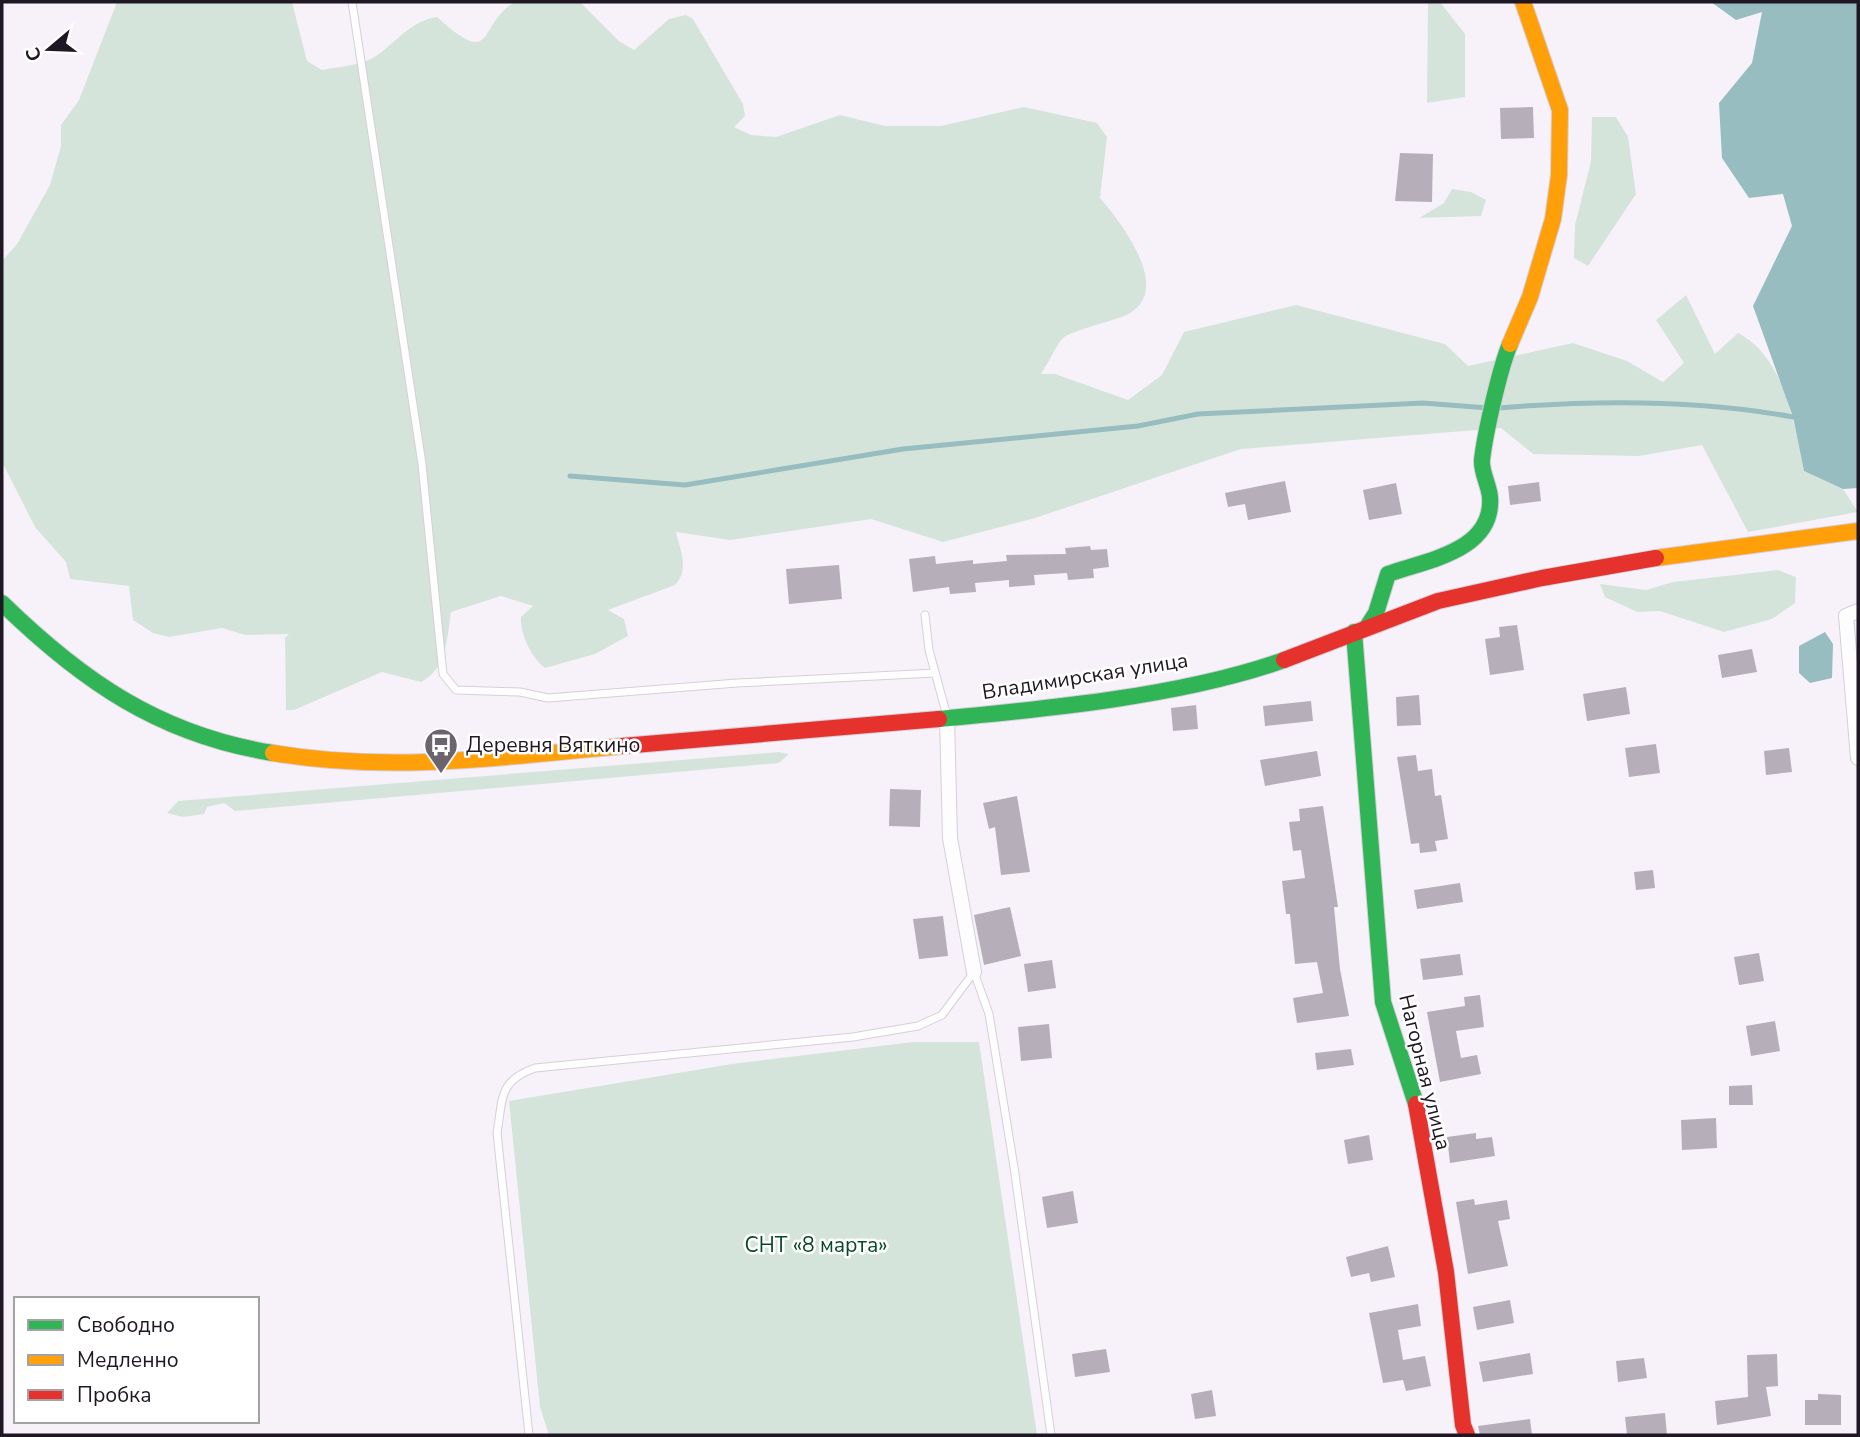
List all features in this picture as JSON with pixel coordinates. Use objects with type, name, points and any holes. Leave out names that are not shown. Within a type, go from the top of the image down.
[{"type":"street","points":[[1360,629],[1376,613],[1388,574],[1460,550],[1479,535],[1488,521],[1490,497],[1482,462],[1506,353],[1530,297],[1553,219],[1559,175],[1560,110],[1523,2]]},
{"type":"street","name":"Владимирская улица","points":[[2,603],[48,647],[104,690],[173,723],[256,750],[349,764],[489,760],[947,717],[1124,694],[1252,670],[1433,602],[1542,576],[1858,531]]},
{"type":"street","points":[[1852,614],[1858,758]]},
{"type":"street","name":"Нагорная улица","points":[[1360,629],[1383,1002],[1416,1108],[1446,1272],[1467,1435]]},
{"type":"street","points":[[947,717],[950,838],[974,972]]},
{"type":"lane","points":[[352,2],[422,464],[443,674],[456,690],[520,692],[548,698],[737,683],[935,673]]},
{"type":"lane","points":[[925,614],[935,673],[947,717]]},
{"type":"lane","points":[[528,1435],[497,1133],[504,1093],[514,1076],[535,1068],[853,1037],[918,1026],[942,1015],[974,972]]},
{"type":"lane","points":[[974,972],[989,1014],[1051,1435]]},
{"type":"green space","points":[[117,2],[292,2],[307,61],[322,70],[371,59],[411,27],[437,17],[469,41],[478,42],[484,38],[503,11],[515,2],[580,2],[619,41],[634,50],[669,19],[686,15],[693,19],[743,104],[745,116],[734,127],[751,135],[776,137],[840,115],[885,126],[941,126],[1024,107],[1097,123],[1107,137],[1100,198],[1120,223],[1140,258],[1146,292],[1139,306],[1124,316],[1063,338],[1041,374],[1055,374],[1128,400],[1162,375],[1184,332],[1296,305],[1445,344],[1468,366],[1573,343],[1627,361],[1663,382],[1684,363],[1656,320],[1686,295],[1715,354],[1738,333],[1754,344],[1767,358],[1785,394],[1804,471],[1843,489],[1858,512],[1748,532],[1702,445],[1639,456],[1533,454],[1501,428],[1241,449],[1035,518],[943,542],[871,519],[730,540],[676,532],[683,559],[680,579],[675,585],[608,610],[624,619],[628,636],[595,654],[545,668],[531,652],[522,631],[521,617],[533,606],[501,596],[451,612],[441,661],[430,676],[421,682],[382,672],[294,710],[286,710],[285,638],[289,634],[245,635],[222,628],[169,637],[153,633],[133,620],[129,586],[70,579],[66,562],[35,527],[2,462],[2,261],[17,244],[50,185],[61,146],[61,125],[79,100]]},
{"type":"green space","points":[[1428,2],[1440,2],[1465,34],[1465,97],[1427,103]]},
{"type":"green space","points":[[1592,117],[1616,117],[1628,137],[1636,194],[1588,266],[1574,258],[1575,225],[1591,161]]},
{"type":"green space","points":[[1452,189],[1471,192],[1486,200],[1481,216],[1419,218],[1444,203]]},
{"type":"green space","points":[[1778,570],[1796,577],[1795,603],[1772,619],[1724,632],[1660,611],[1637,612],[1605,597],[1600,584],[1646,590],[1673,582]]},
{"type":"green space","points":[[779,752],[789,754],[779,763],[235,811],[224,803],[207,807],[204,814],[183,817],[167,813],[178,801]]},
{"type":"green space","name":"СНТ «8 марта»","points":[[913,1042],[979,1042],[1037,1435],[549,1435],[540,1407],[509,1101],[732,1064]]},
{"type":"water","points":[[1711,2],[1858,2],[1858,488],[1843,489],[1804,471],[1793,417],[1753,306],[1792,226],[1783,194],[1749,198],[1722,158],[1719,103],[1752,63],[1762,12],[1736,20]]},
{"type":"water","points":[[1825,632],[1833,644],[1832,678],[1810,683],[1799,673],[1799,646]]},
{"type":"building","points":[[1533,107],[1534,138],[1501,139],[1500,108]]},
{"type":"building","points":[[1400,153],[1433,154],[1432,202],[1395,201]]},
{"type":"building","points":[[1285,481],[1291,512],[1248,520],[1245,504],[1228,507],[1225,493]]},
{"type":"building","points":[[1539,482],[1541,501],[1510,505],[1508,486]]},
{"type":"building","points":[[1396,483],[1402,514],[1369,520],[1363,490]]},
{"type":"building","points":[[1090,546],[1091,550],[1107,549],[1109,567],[1093,569],[1094,578],[1068,580],[1067,573],[1034,575],[1035,585],[1009,587],[1009,580],[975,583],[976,592],[950,594],[949,587],[913,592],[909,559],[935,556],[936,564],[973,560],[973,564],[1007,561],[1006,555],[1066,554],[1065,548]]},
{"type":"building","points":[[839,565],[842,599],[789,604],[786,569]]},
{"type":"building","points":[[1517,625],[1524,670],[1490,675],[1485,639],[1500,637],[1499,627]]},
{"type":"building","points":[[1752,649],[1757,672],[1722,678],[1718,655]]},
{"type":"building","points":[[1626,687],[1630,714],[1587,721],[1583,694]]},
{"type":"building","points":[[1419,695],[1421,725],[1397,726],[1396,697]]},
{"type":"building","points":[[1311,701],[1313,721],[1265,726],[1263,706]]},
{"type":"building","points":[[1196,705],[1198,729],[1173,731],[1171,708]]},
{"type":"building","points":[[1656,744],[1660,773],[1629,777],[1625,748]]},
{"type":"building","points":[[1789,748],[1792,772],[1766,775],[1764,751]]},
{"type":"building","points":[[1317,751],[1321,776],[1265,786],[1260,760]]},
{"type":"building","points":[[1416,755],[1418,771],[1432,769],[1435,796],[1441,795],[1448,839],[1435,841],[1437,851],[1420,853],[1419,843],[1411,844],[1397,757]]},
{"type":"building","points":[[890,789],[921,790],[920,827],[889,826]]},
{"type":"building","points":[[1017,796],[1030,872],[1001,875],[995,827],[989,829],[983,803]]},
{"type":"building","points":[[1323,806],[1338,907],[1334,907],[1340,969],[1349,1016],[1297,1023],[1293,998],[1323,993],[1317,962],[1295,964],[1290,914],[1286,914],[1282,881],[1305,878],[1301,850],[1293,851],[1289,822],[1300,821],[1299,809]]},
{"type":"building","points":[[1653,870],[1655,888],[1636,890],[1634,872]]},
{"type":"building","points":[[1460,883],[1463,902],[1417,909],[1414,890]]},
{"type":"building","points":[[1010,907],[1021,956],[984,965],[974,915]]},
{"type":"building","points":[[943,916],[948,956],[919,959],[913,919]]},
{"type":"building","points":[[1759,953],[1764,981],[1739,985],[1734,957]]},
{"type":"building","points":[[1460,954],[1463,975],[1423,980],[1420,959]]},
{"type":"building","points":[[1052,960],[1056,988],[1028,992],[1024,964]]},
{"type":"building","points":[[1480,995],[1484,1027],[1456,1031],[1461,1058],[1477,1055],[1481,1074],[1440,1082],[1427,1012],[1465,1006],[1464,997]]},
{"type":"building","points":[[1775,1021],[1780,1051],[1751,1056],[1746,1026]]},
{"type":"building","points":[[1049,1024],[1052,1058],[1021,1061],[1018,1027]]},
{"type":"building","points":[[1351,1049],[1354,1065],[1317,1070],[1315,1053]]},
{"type":"building","points":[[1752,1085],[1753,1105],[1729,1105],[1729,1086]]},
{"type":"building","points":[[1716,1118],[1717,1148],[1682,1150],[1681,1120]]},
{"type":"building","points":[[1476,1133],[1476,1139],[1492,1137],[1495,1156],[1450,1163],[1447,1137]]},
{"type":"building","points":[[1369,1135],[1373,1160],[1348,1164],[1344,1140]]},
{"type":"building","points":[[1073,1191],[1078,1223],[1047,1228],[1042,1197]]},
{"type":"building","points":[[1474,1199],[1475,1205],[1507,1200],[1510,1219],[1498,1221],[1508,1266],[1468,1274],[1456,1202]]},
{"type":"building","points":[[1388,1246],[1395,1277],[1371,1282],[1369,1273],[1351,1277],[1346,1257]]},
{"type":"building","points":[[1510,1300],[1514,1323],[1477,1330],[1473,1307]]},
{"type":"building","points":[[1418,1304],[1421,1326],[1398,1330],[1403,1360],[1425,1356],[1431,1386],[1406,1391],[1403,1380],[1383,1383],[1369,1313]]},
{"type":"building","points":[[1106,1349],[1110,1372],[1075,1377],[1072,1354]]},
{"type":"building","points":[[1530,1353],[1533,1374],[1483,1382],[1479,1362]]},
{"type":"building","points":[[1777,1354],[1778,1386],[1766,1387],[1771,1416],[1717,1425],[1715,1401],[1748,1397],[1747,1355]]},
{"type":"building","points":[[1644,1358],[1647,1378],[1618,1382],[1616,1361]]},
{"type":"building","points":[[1212,1390],[1216,1416],[1195,1419],[1191,1394]]},
{"type":"building","points":[[1818,1394],[1841,1395],[1841,1425],[1805,1425],[1805,1400],[1818,1400]]},
{"type":"building","points":[[1665,1413],[1667,1435],[1627,1435],[1625,1417]]},
{"type":"building","points":[[1530,1419],[1532,1435],[1480,1435],[1478,1426]]},
{"type":"waterway","points":[[570,476],[685,485],[903,449],[1138,426],[1198,414],[1423,403],[1488,408]]},
{"type":"waterway","points":[[1498,408],[1609,403],[1683,404],[1793,417]]},
{"type":"traffic: fast","points":[[1367,627],[1376,613],[1388,574],[1455,550],[1481,530],[1488,515],[1490,497],[1482,465],[1484,448],[1510,344]]},
{"type":"traffic: fast","points":[[2,603],[62,657],[125,700],[194,733],[232,745],[273,753]]},
{"type":"traffic: fast","points":[[1354,632],[1383,1002],[1416,1104]]},
{"type":"traffic: fast","points":[[939,719],[1159,692],[1203,683],[1284,660]]},
{"type":"traffic: slow","points":[[1510,344],[1530,297],[1553,219],[1559,175],[1560,110],[1523,2]]},
{"type":"traffic: slow","points":[[1656,558],[1858,531]]},
{"type":"traffic: slow","points":[[273,753],[317,759],[404,762],[491,758],[622,746]]},
{"type":"traffic: jam","points":[[1284,660],[1438,601],[1542,578],[1656,558]]},
{"type":"traffic: jam","points":[[622,746],[939,719]]},
{"type":"traffic: jam","points":[[1416,1104],[1446,1272],[1463,1425],[1467,1435]]},
{"type":"place","name":"Деревня Вяткино","points":[[441,775]]}]
